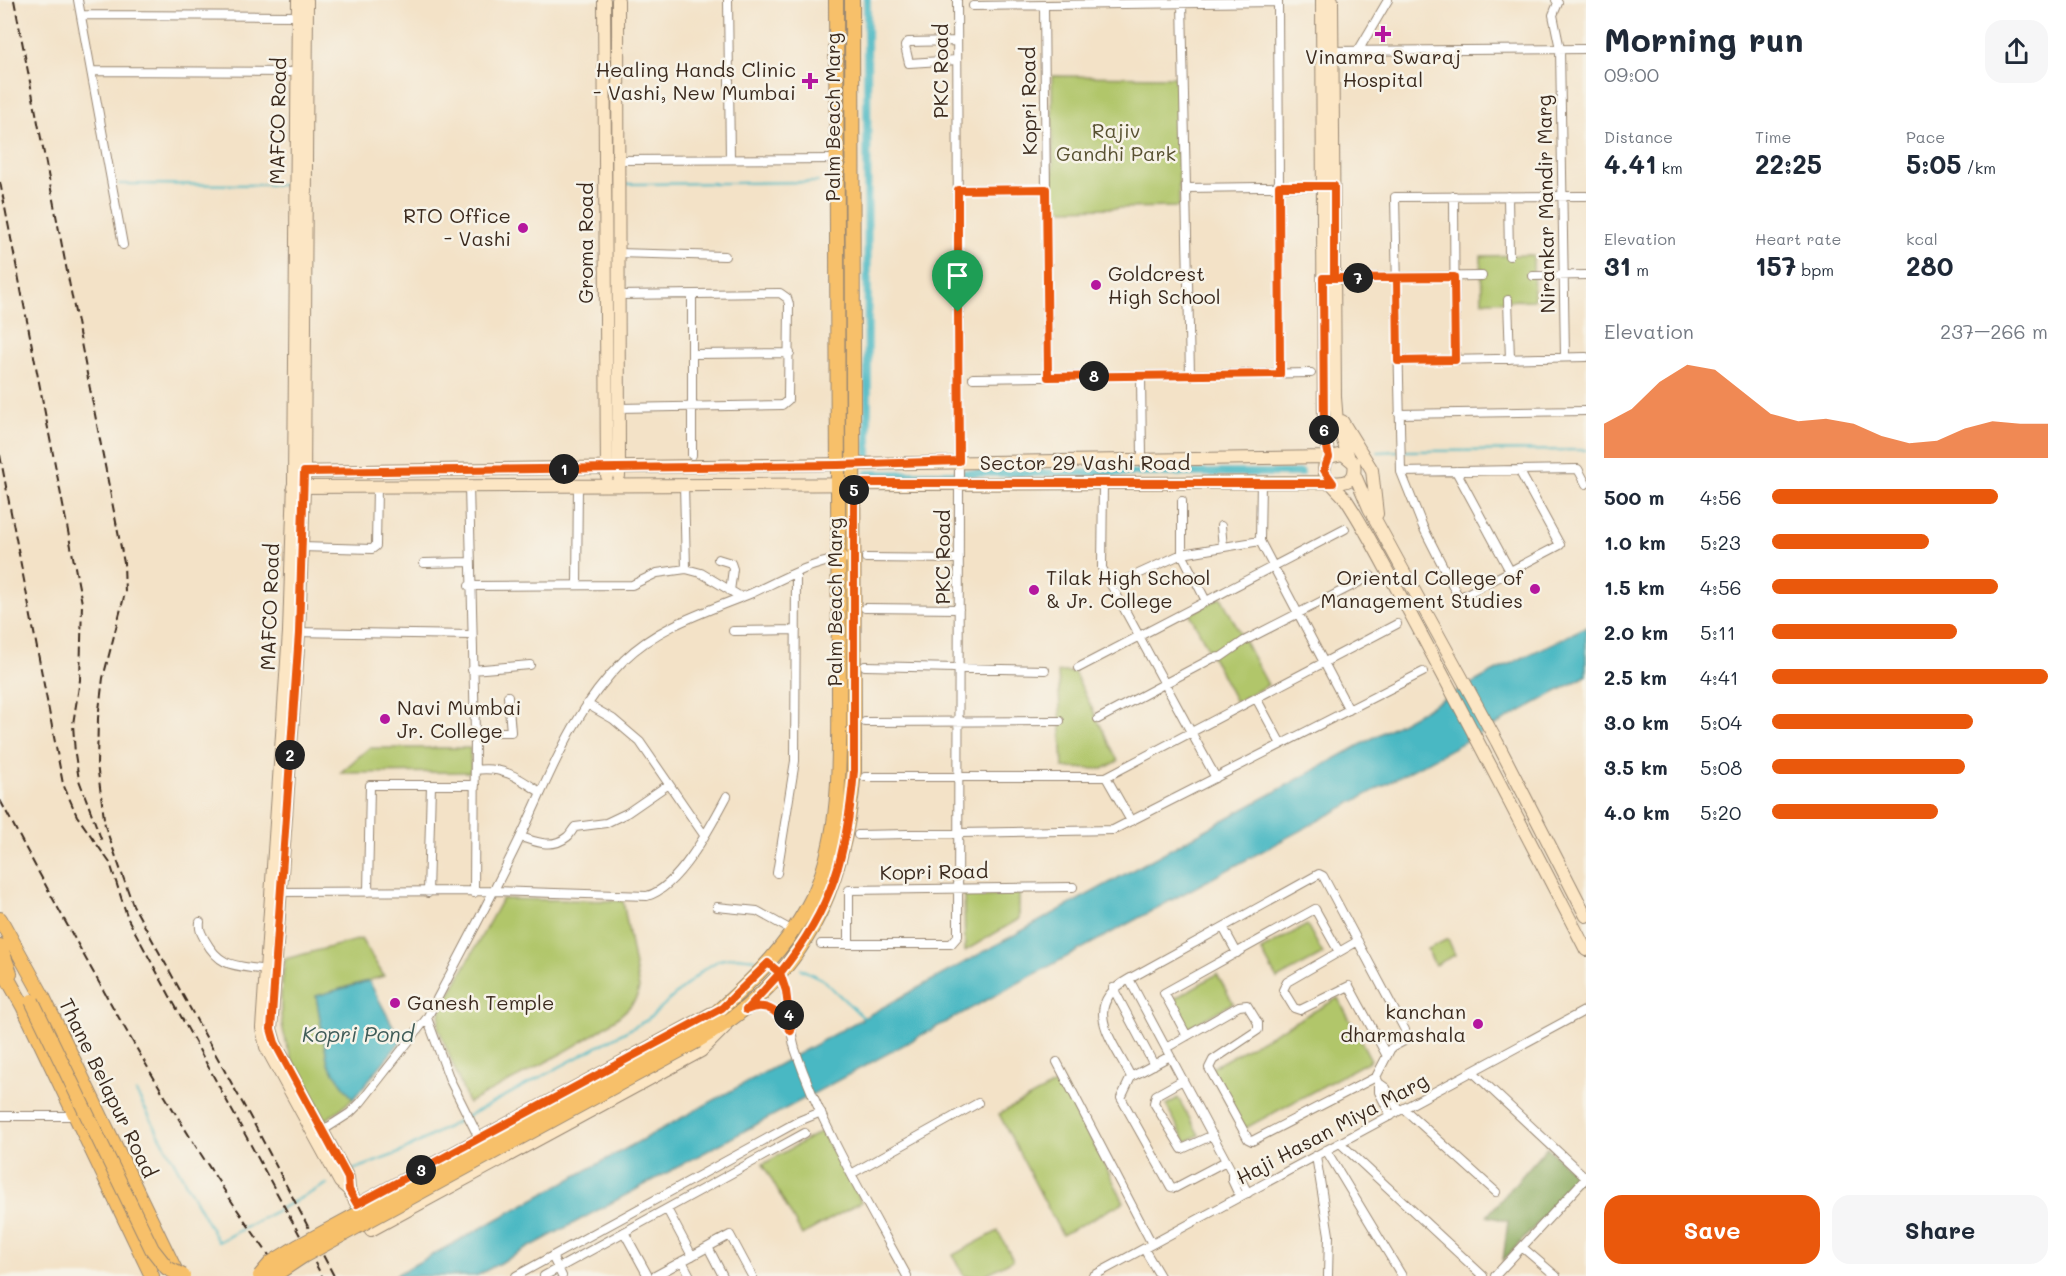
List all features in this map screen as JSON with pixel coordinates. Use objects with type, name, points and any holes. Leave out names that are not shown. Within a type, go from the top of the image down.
[{"type":"main road","name":"MAFCO Road","points":[[298,0],[302,72]]},
{"type":"main road","name":"MAFCO Road","points":[[294,632],[299,472],[302,72],[307,0]]},
{"type":"main road","name":"Groma Road","points":[[604,0],[613,485]]},
{"type":"main road","name":"Groma Road","points":[[613,468],[619,408],[618,0]]},
{"type":"main road","name":"Palm Beach Marg","points":[[695,1037],[768,963],[793,931],[816,890],[827,856],[835,814],[839,771],[836,0]]},
{"type":"main road","name":"Palm Beach Marg","points":[[695,1037],[730,1022],[746,1010],[803,944],[830,896],[842,860],[850,817],[854,771],[860,558],[854,483],[852,0]]},
{"type":"main road","points":[[1322,0],[1327,51],[1329,278],[1337,423],[1348,456],[1354,463],[1354,473],[1383,534],[1493,734],[1586,916]]},
{"type":"main road","points":[[1327,51],[1332,0]]},
{"type":"main road","points":[[1329,278],[1324,433],[1329,457],[1324,470],[1371,541],[1480,741],[1586,950]]},
{"type":"main road","points":[[1335,397],[1344,425],[1372,470],[1376,507],[1383,534]]},
{"type":"main road","points":[[1329,457],[1338,453],[1348,456]]},
{"type":"main road","name":"Sector 29 Vashi Road","points":[[299,472],[1329,457]]},
{"type":"main road","points":[[1333,483],[1348,482],[1354,473]]},
{"type":"main road","name":"Sector 29 Vashi Road","points":[[298,487],[838,483],[1333,483]]},
{"type":"main road","name":"MAFCO Road","points":[[298,487],[302,547],[294,632],[277,892],[272,1036],[348,1178],[349,1190]]},
{"type":"main road","name":"MAFCO Road","points":[[277,892],[266,970],[263,1039],[340,1182],[349,1190],[371,1230],[701,1051],[730,1022]]},
{"type":"main road","name":"Thane Belapur Road","points":[[0,919],[3,940],[42,995],[178,1276]]},
{"type":"main road","points":[[3,940],[28,1003],[152,1249],[167,1268],[183,1276]]},
{"type":"main road","points":[[0,965],[28,1003]]},
{"type":"main road","name":"Thane Belapur Road","points":[[28,1003],[76,1116],[152,1276]]},
{"type":"main road","points":[[357,1204],[722,1008]]},
{"type":"main road","points":[[260,1276],[695,1037]]},
{"type":"main road","points":[[245,1276],[272,1269]]},
{"type":"street","points":[[78,0],[123,245]]},
{"type":"street","points":[[728,0],[730,159]]},
{"type":"street","name":"PKC Road","points":[[821,944],[954,943],[957,936],[959,461],[957,0]]},
{"type":"street","points":[[1358,51],[1388,0]]},
{"type":"street","name":"Nirankar Mandir Marg","points":[[1556,0],[1558,3],[1553,15],[1560,49],[1565,357]]},
{"type":"street","points":[[972,6],[1139,2],[1278,2],[1280,374]]},
{"type":"street","points":[[1182,3],[1190,375]]},
{"type":"street","name":"Kopri Road","points":[[1044,6],[1048,377]]},
{"type":"street","points":[[81,15],[298,16]]},
{"type":"street","points":[[957,41],[908,42],[905,46],[909,63],[957,60]]},
{"type":"street","points":[[1327,51],[1586,49]]},
{"type":"street","points":[[92,71],[302,72]]},
{"type":"street","points":[[618,160],[838,159]]},
{"type":"street","points":[[1186,188],[1328,186]]},
{"type":"street","points":[[958,190],[1046,189]]},
{"type":"street","points":[[1454,196],[1455,360]]},
{"type":"street","points":[[1508,196],[1509,256]]},
{"type":"street","points":[[1519,470],[1560,545],[1459,598],[1414,508],[1401,472],[1395,197],[1586,196]]},
{"type":"street","points":[[617,253],[725,256]]},
{"type":"street","points":[[1533,276],[1586,275]]},
{"type":"street","points":[[1329,278],[1482,276]]},
{"type":"street","points":[[619,295],[784,294],[789,304],[790,353],[788,400],[785,404],[619,408]]},
{"type":"street","points":[[692,295],[692,455]]},
{"type":"street","points":[[1508,300],[1510,359]]},
{"type":"street","points":[[693,354],[790,353]]},
{"type":"street","points":[[1398,361],[1586,357]]},
{"type":"street","points":[[973,378],[1311,374]]},
{"type":"street","points":[[1141,376],[1142,459]]},
{"type":"street","points":[[1399,414],[1586,411]]},
{"type":"street","points":[[1401,472],[1578,469],[1586,484]]},
{"type":"street","points":[[1456,471],[1510,571]]},
{"type":"street","points":[[1261,482],[1260,541],[1349,710]]},
{"type":"street","points":[[1103,483],[1102,567],[1216,778]]},
{"type":"street","points":[[684,484],[686,569]]},
{"type":"street","points":[[577,585],[578,485]]},
{"type":"street","points":[[302,547],[372,549],[376,546],[377,486]]},
{"type":"street","points":[[469,486],[469,562],[475,732],[474,893]]},
{"type":"street","points":[[1182,501],[1182,554],[1206,601]]},
{"type":"street","points":[[1221,526],[1223,547]]},
{"type":"street","points":[[1078,668],[1345,529]]},
{"type":"street","points":[[1112,586],[1182,554],[1260,541]]},
{"type":"street","points":[[322,1131],[350,1113],[361,1102],[427,1018],[521,837],[554,761],[587,705],[624,660],[658,633],[839,558],[959,559]]},
{"type":"street","points":[[718,559],[725,560],[733,568],[730,591]]},
{"type":"street","points":[[424,564],[469,562]]},
{"type":"street","points":[[470,586],[632,585],[664,572],[686,569],[701,573],[741,597]]},
{"type":"street","points":[[777,873],[795,761],[796,574]]},
{"type":"street","points":[[1098,719],[1213,658],[1221,657],[1244,641],[1371,576]]},
{"type":"street","points":[[865,608],[959,609]]},
{"type":"street","points":[[865,777],[1106,777],[1397,624]]},
{"type":"street","points":[[733,631],[796,630]]},
{"type":"street","points":[[294,632],[471,635]]},
{"type":"street","points":[[472,670],[530,665]]},
{"type":"street","points":[[865,666],[959,666],[1045,670]]},
{"type":"street","points":[[858,834],[1113,830],[1423,672]]},
{"type":"street","points":[[475,732],[511,732],[508,696]]},
{"type":"street","points":[[1256,698],[1281,744]]},
{"type":"street","points":[[587,705],[613,719],[640,742],[704,835]]},
{"type":"street","points":[[865,722],[1060,721]]},
{"type":"street","points":[[475,770],[491,767],[502,770],[540,792]]},
{"type":"street","points":[[1106,777],[1131,821]]},
{"type":"street","points":[[521,837],[543,844],[552,843],[568,837],[575,826],[606,823],[627,813],[669,784]]},
{"type":"street","points":[[368,892],[370,785],[475,785]]},
{"type":"street","points":[[428,893],[431,785]]},
{"type":"street","points":[[277,892],[474,893],[494,891],[647,896],[658,893],[685,864],[727,796]]},
{"type":"street","points":[[1131,1077],[1103,1021],[1102,1006],[1113,988],[1224,929],[1319,874],[1326,879],[1405,1029],[1404,1041],[1391,1048],[1377,1080],[1252,1141],[1248,1139],[1209,1068],[1213,1060],[1256,1034],[1258,1023],[1247,1005],[1187,1036],[1154,1065],[1131,1077],[1121,1098],[1171,1188],[1226,1161]]},
{"type":"street","name":"Kopri Road","points":[[849,944],[849,890],[1073,887]]},
{"type":"street","points":[[717,907],[757,910],[793,931]]},
{"type":"street","points":[[1187,1036],[1164,993],[1237,952],[1315,909],[1339,952]]},
{"type":"street","points":[[200,922],[199,929],[214,956],[224,964],[266,970]]},
{"type":"street","points":[[1224,929],[1237,952]]},
{"type":"street","points":[[1359,941],[1287,982],[1283,990],[1294,1008],[1300,1010],[1348,986],[1387,1056]]},
{"type":"street","points":[[768,963],[780,973],[786,991],[795,1049],[820,1110],[851,1174],[908,1276]]},
{"type":"street","points":[[1130,979],[1232,1172],[1239,1176],[1244,1195]]},
{"type":"street","points":[[1113,988],[1154,1065]]},
{"type":"street","points":[[746,1010],[759,1006],[771,1008],[780,1014],[791,1031]]},
{"type":"street","name":"Haji Hasan Miya Marg","points":[[1094,1276],[1586,1010]]},
{"type":"street","points":[[427,1018],[463,1109],[479,1138]]},
{"type":"street","points":[[1057,1062],[1152,1244]]},
{"type":"street","points":[[1473,1071],[1586,1178],[1495,1276]]},
{"type":"street","points":[[1183,1080],[1156,1095],[1154,1103],[1182,1149],[1213,1135]]},
{"type":"street","points":[[1377,1080],[1386,1088],[1398,1112],[1496,1192]]},
{"type":"street","points":[[851,1174],[978,1103]]},
{"type":"street","points":[[516,1276],[820,1110]]},
{"type":"street","points":[[0,1116],[76,1116]]},
{"type":"street","points":[[544,1276],[560,1272],[624,1232],[805,1133]]},
{"type":"street","points":[[1340,1143],[1483,1276]]},
{"type":"street","points":[[1326,1150],[1402,1276]]},
{"type":"street","points":[[1316,1156],[1329,1235],[1328,1276]]},
{"type":"street","points":[[667,1209],[692,1256]]},
{"type":"street","points":[[624,1232],[648,1276]]},
{"type":"street","points":[[655,1276],[730,1235],[752,1276]]},
{"type":"street","points":[[708,1247],[723,1276]]},
{"type":"street","points":[[1522,1247],[1556,1276]]},
{"type":"street","points":[[1144,1249],[1160,1276]]},
{"type":"street","points":[[552,1256],[560,1272]]},
{"type":"street","points":[[682,1261],[690,1276]]},
{"type":"green space","name":"Rajiv Gandhi Park","points":[[1052,76],[1178,77],[1179,207],[1053,209]]},
{"type":"green space","points":[[1533,255],[1534,300],[1482,301],[1481,256]]},
{"type":"green space","points":[[1221,597],[1268,685],[1236,702],[1190,614]]},
{"type":"green space","points":[[1058,672],[1074,672],[1118,761],[1103,769],[1063,768]]},
{"type":"green space","points":[[369,748],[470,748],[471,772],[340,773]]},
{"type":"green space","points":[[1019,893],[1019,919],[965,951],[964,894]]},
{"type":"green space","points":[[502,899],[623,901],[639,988],[637,997],[622,1013],[582,1042],[468,1103],[438,1027],[441,1010]]},
{"type":"green space","points":[[1307,925],[1323,954],[1277,979],[1261,950]]},
{"type":"green space","points":[[361,939],[384,976],[316,996],[328,1063],[353,1099],[323,1122],[299,1074],[285,1037],[281,1008],[285,959]]},
{"type":"green space","points":[[1448,939],[1455,955],[1435,965],[1427,949]]},
{"type":"green space","points":[[1217,974],[1233,1003],[1188,1028],[1172,1000]]},
{"type":"green space","points":[[1338,998],[1371,1060],[1242,1130],[1209,1069]]},
{"type":"green space","points":[[1061,1081],[1124,1202],[1062,1235],[999,1114]]},
{"type":"green space","points":[[1178,1098],[1199,1135],[1186,1142],[1166,1105]]},
{"type":"green space","points":[[822,1131],[861,1202],[802,1235],[763,1164]]},
{"type":"green space","points":[[1547,1147],[1579,1179],[1503,1261],[1508,1221],[1487,1216]]},
{"type":"green space","points":[[998,1231],[1013,1260],[983,1276],[964,1276],[953,1255]]},
{"type":"water","points":[[1586,627],[1586,676],[476,1276],[394,1276],[1491,673]]},
{"type":"water","name":"Kopri Pond","points":[[369,981],[401,1041],[353,1099],[328,1064],[316,996]]},
{"type":"waterway","points":[[867,0],[868,458]]},
{"type":"waterway","points":[[627,184],[818,182]]},
{"type":"waterway","points":[[119,184],[282,185]]},
{"type":"waterway","points":[[1404,451],[1586,450]]},
{"type":"waterway","points":[[1377,452],[1398,451]]},
{"type":"waterway","points":[[965,473],[1131,473]]},
{"type":"waterway","points":[[1139,473],[1301,473]]},
{"type":"waterway","points":[[868,474],[953,474]]},
{"type":"waterway","points":[[353,1170],[399,1153],[647,1020],[703,970],[719,960],[736,957],[756,959]]},
{"type":"waterway","points":[[801,969],[822,979],[866,1020]]},
{"type":"waterway","points":[[136,1092],[218,1242],[327,1184]]},
{"type":"railway","points":[[14,0],[124,563],[125,593],[103,678],[98,718],[97,764],[105,826],[133,905],[253,1122],[334,1276]]},
{"type":"railway","points":[[0,182],[82,603],[80,680],[73,724],[75,754],[79,780],[103,844]]},
{"type":"railway","points":[[0,455],[63,784],[77,816],[110,863],[128,919],[322,1276]]},
{"type":"railway","points":[[0,800],[133,1043],[205,1161],[284,1276]]},
{"type":"place","name":"Vinamra Swaraj Hospital","points":[[1383,34]]},
{"type":"place","name":"Healing Hands Clinic - Vashi, New Mumbai","points":[[810,81]]},
{"type":"place","name":"RTO Office - Vashi","points":[[523,228]]},
{"type":"place","name":"Goldcrest High School","points":[[1096,285]]},
{"type":"place","name":"Oriental College of Management Studies","points":[[1535,589]]},
{"type":"place","name":"Tilak High School & Jr. College","points":[[1034,590]]},
{"type":"place","name":"Navi Mumbai Jr. College","points":[[385,719]]},
{"type":"place","name":"Ganesh Temple","points":[[395,1003]]},
{"type":"place","name":"kanchan dharmashala","points":[[1478,1024]]},
{"type":"route","points":[[958,312],[958,190],[1046,189],[1048,377],[1280,374],[1279,186],[1334,186],[1334,278],[1454,277],[1455,360],[1398,361],[1397,278],[1334,278],[1323,278],[1324,433],[1329,457],[1324,470],[1328,480],[1333,483],[854,483],[854,771],[850,817],[842,860],[830,896],[803,944],[780,973],[786,991],[791,1031],[780,1014],[771,1008],[759,1006],[746,1010],[780,973],[768,963],[738,995],[722,1008],[688,1024],[357,1204],[349,1190],[348,1178],[275,1043],[271,1029],[299,633],[304,472],[838,465],[959,461],[958,312]]}]
